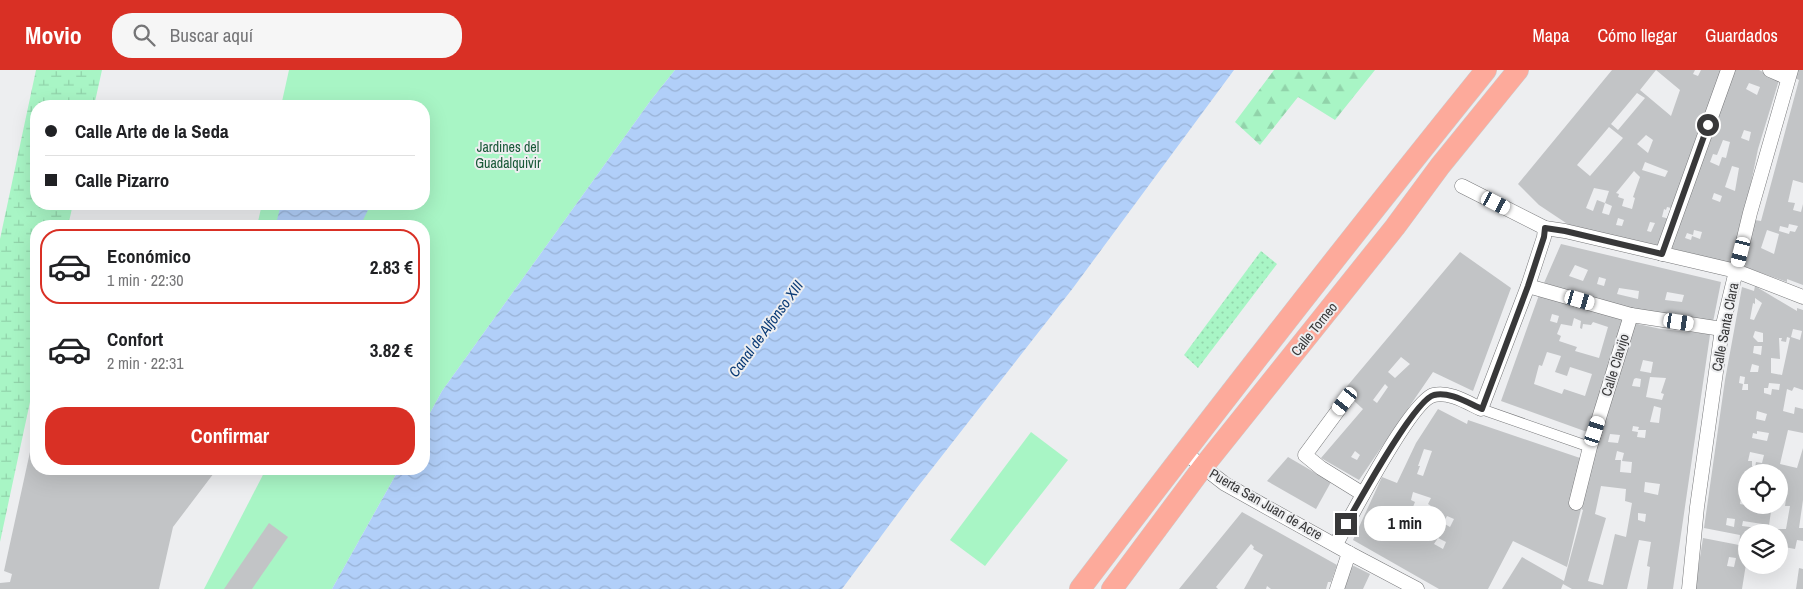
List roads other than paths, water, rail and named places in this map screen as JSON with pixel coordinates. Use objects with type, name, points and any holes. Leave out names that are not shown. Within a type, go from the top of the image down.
[{"type":"main road","name":"Calle Torneo","points":[[1080,589],[1184,452],[1416,156],[1486,70]]},
{"type":"main road","name":"Calle Torneo","points":[[1112,589],[1203,467],[1518,70]]},
{"type":"street","points":[[1662,254],[1728,70]]},
{"type":"street","points":[[1770,70],[1790,74]]},
{"type":"street","name":"Calle Santa Clara","points":[[1688,589],[1697,507],[1722,330],[1750,213],[1790,74]]},
{"type":"street","points":[[1462,186],[1545,228],[1736,271],[1803,297]]},
{"type":"street","points":[[1482,409],[1528,286],[1544,237],[1545,228]]},
{"type":"street","points":[[1528,286],[1631,314],[1722,330]]},
{"type":"street","name":"Calle Clavijo","points":[[1576,503],[1590,447],[1631,314]]},
{"type":"street","points":[[1336,544],[1383,459],[1423,400],[1435,394],[1453,397],[1590,447]]},
{"type":"street","points":[[1345,401],[1305,455],[1321,468],[1363,494]]},
{"type":"street","name":"Puerta San Juan de Acre","points":[[1184,452],[1226,484],[1417,589]]},
{"type":"street","points":[[1337,589],[1349,553]]},
{"type":"water","name":"Canal de Alfonso XIII","points":[[675,70],[1234,70],[1073,288],[916,489],[842,589],[332,589],[396,475],[430,475],[430,413],[442,391],[651,100]]},
{"type":"water","points":[[280,210],[368,210],[363,220],[277,220]]},
{"type":"park label","name":"Jardines del Guadalquivir","points":[[508,156]]}]
